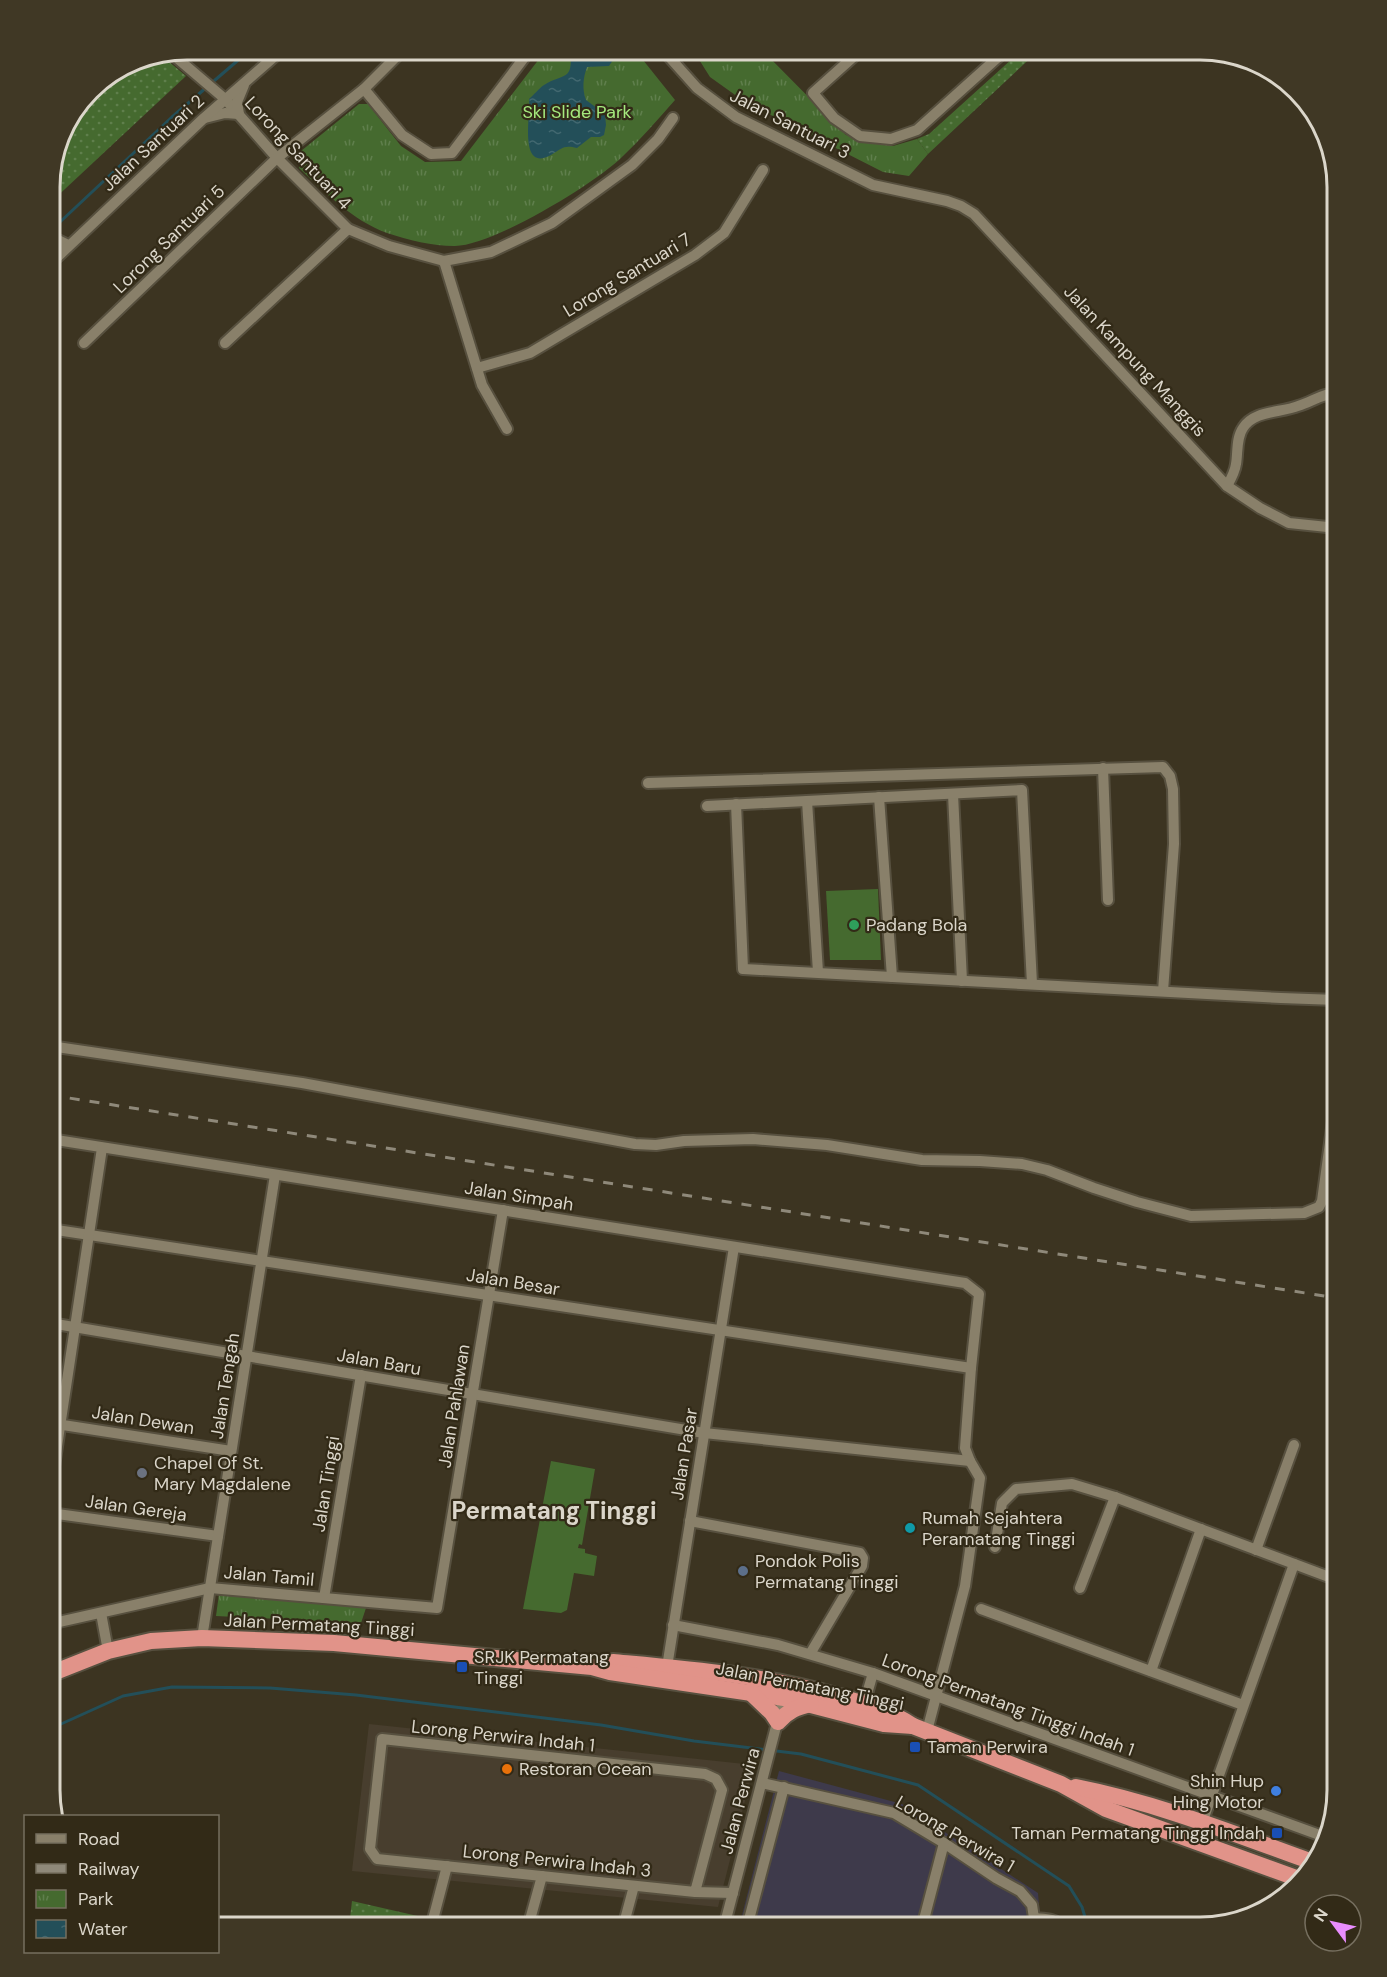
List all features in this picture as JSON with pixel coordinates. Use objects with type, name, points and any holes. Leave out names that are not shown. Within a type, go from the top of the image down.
[{"type":"highway","name":"Jalan Permatang Tinggi","points":[[60,1670],[108,1651],[151,1641],[202,1638],[334,1643],[592,1667],[750,1692],[785,1690],[812,1704],[884,1724],[920,1729]]},
{"type":"highway","name":"Jalan Permatang Tinggi","points":[[592,1667],[610,1661],[736,1674],[785,1690],[864,1704],[894,1714],[920,1729],[1061,1784],[1106,1809],[1293,1877]]},
{"type":"highway","points":[[750,1692],[772,1713],[776,1729]]},
{"type":"highway","points":[[776,1729],[787,1713],[798,1706],[812,1704]]},
{"type":"highway","name":"Jalan Permatang Tinggi","points":[[1061,1784],[1116,1795],[1202,1822],[1306,1860]]},
{"type":"highway","points":[[1202,1822],[1205,1841],[1212,1847]]},
{"type":"street","name":"Lorong Santuari 4","points":[[180,60],[225,99],[277,158],[348,229],[389,246],[444,261],[491,252],[552,223],[632,165],[658,139],[673,118]]},
{"type":"street","name":"Jalan Santuari 2","points":[[60,253],[204,118],[270,60]]},
{"type":"street","name":"Lorong Santuari 5","points":[[84,343],[277,158],[364,89],[393,60]]},
{"type":"street","points":[[364,89],[402,135],[431,154],[452,153],[522,60]]},
{"type":"street","name":"Jalan Santuari 3","points":[[672,60],[698,88],[736,117],[873,185],[921,196]]},
{"type":"street","points":[[850,60],[813,93],[834,118],[860,136],[891,139],[917,130],[995,60]]},
{"type":"street","points":[[204,118],[225,113],[239,114],[237,102],[245,81]]},
{"type":"street","name":"Lorong Santuari 7","points":[[477,368],[530,353],[695,255],[724,233],[763,170]]},
{"type":"street","name":"Jalan Kampung Manggis","points":[[921,196],[947,201],[974,214],[1227,486],[1288,523],[1327,527]]},
{"type":"street","name":"Lorong Santuari 4","points":[[225,343],[348,229]]},
{"type":"street","points":[[60,241],[68,245]]},
{"type":"street","points":[[444,261],[477,368],[491,403],[507,429]]},
{"type":"street","points":[[1227,486],[1236,465],[1242,428],[1250,420],[1297,407],[1327,394]]},
{"type":"street","points":[[1103,768],[1108,900]]},
{"type":"street","points":[[648,783],[1163,768],[1170,776],[1173,789],[1174,844],[1163,991]]},
{"type":"street","points":[[707,806],[1022,790],[1032,984]]},
{"type":"street","points":[[953,794],[962,981]]},
{"type":"street","points":[[879,797],[892,977]]},
{"type":"street","points":[[807,801],[818,972]]},
{"type":"street","points":[[736,804],[743,969],[1327,998]]},
{"type":"street","points":[[60,1047],[302,1083],[636,1144],[753,1139],[827,1144],[922,1160],[1022,1164],[1047,1170],[1137,1202],[1191,1216],[1304,1213],[1319,1207],[1323,1201],[1327,1169]]},
{"type":"street","name":"Jalan Simpah","points":[[60,1141],[965,1283],[979,1294],[971,1368]]},
{"type":"street","points":[[60,1400],[75,1327],[102,1148]]},
{"type":"street","name":"Jalan Tengah","points":[[202,1638],[275,1175]]},
{"type":"street","name":"Jalan Pahlawan","points":[[437,1608],[503,1210]]},
{"type":"street","name":"Jalan Besar","points":[[60,1231],[971,1368]]},
{"type":"street","name":"Jalan Pasar","points":[[667,1667],[734,1247]]},
{"type":"street","name":"Jalan Baru","points":[[60,1325],[704,1433]]},
{"type":"street","points":[[920,1729],[936,1696],[965,1586],[980,1478],[965,1448],[971,1368]]},
{"type":"street","name":"Jalan Tinggi","points":[[324,1598],[361,1375]]},
{"type":"street","name":"Jalan Dewan","points":[[60,1425],[231,1451]]},
{"type":"street","points":[[704,1433],[970,1461]]},
{"type":"street","points":[[1256,1550],[1294,1445]]},
{"type":"street","points":[[995,1547],[1002,1503],[1016,1489],[1072,1484],[1115,1497],[1327,1576]]},
{"type":"street","points":[[1080,1588],[1115,1497]]},
{"type":"street","name":"Jalan Gereja","points":[[60,1514],[218,1536]]},
{"type":"street","points":[[690,1521],[860,1553],[863,1558],[862,1566],[810,1654]]},
{"type":"street","points":[[1151,1671],[1201,1529]]},
{"type":"street","points":[[1202,1822],[1294,1564]]},
{"type":"street","name":"Jalan Tamil","points":[[60,1622],[210,1588],[437,1608]]},
{"type":"street","points":[[981,1609],[1243,1705]]},
{"type":"street","points":[[101,1614],[108,1651]]},
{"type":"street","name":"Lorong Permatang Tinggi Indah 1","points":[[674,1625],[778,1646],[873,1673],[1319,1835]]},
{"type":"street","points":[[864,1704],[873,1673]]},
{"type":"street","name":"Jalan Perwira","points":[[727,1917],[785,1690]]},
{"type":"street","name":"Lorong Perwira Indah 3","points":[[382,1739],[369,1849],[377,1859],[695,1892],[734,1893]]},
{"type":"street","name":"Lorong Perwira Indah 1","points":[[382,1739],[705,1774],[716,1779],[722,1790],[695,1892]]},
{"type":"street","name":"Lorong Perwira 1","points":[[762,1783],[894,1813],[1020,1891],[1032,1905],[1032,1917]]},
{"type":"street","points":[[750,1917],[784,1787]]},
{"type":"street","points":[[925,1917],[944,1843]]},
{"type":"street","points":[[434,1917],[447,1866]]},
{"type":"street","points":[[531,1917],[542,1876]]},
{"type":"street","points":[[626,1917],[634,1886]]},
{"type":"shaded area","points":[[369,1724],[754,1765],[718,1907],[352,1871]]},
{"type":"shaded area","points":[[779,1771],[902,1804],[1038,1893],[1040,1917],[742,1917]]},
{"type":"green space","name":"Ski Slide Park","points":[[538,60],[643,60],[675,100],[622,157],[590,182],[542,212],[471,244],[446,246],[429,244],[374,228],[329,196],[299,168],[301,151],[359,104],[368,104],[401,146],[425,162],[461,161]]},
{"type":"green space","points":[[699,60],[772,60],[846,135],[893,146],[917,139],[928,154],[909,176],[883,172],[745,102],[710,77]]},
{"type":"green space","points":[[1011,60],[1028,60],[928,154],[917,139],[929,134]]},
{"type":"green space","points":[[168,61],[186,76],[60,194],[61,170],[70,138],[81,116],[97,97],[123,77],[162,62]]},
{"type":"green space","name":"Padang Bola","points":[[878,889],[881,960],[830,960],[826,891]]},
{"type":"green space","points":[[551,1461],[595,1469],[582,1545],[579,1544],[578,1548],[585,1549],[585,1553],[597,1556],[594,1576],[574,1573],[567,1610],[561,1613],[523,1609]]},
{"type":"green space","points":[[219,1594],[367,1605],[361,1623],[216,1616]]},
{"type":"green space","points":[[352,1901],[422,1917],[350,1917]]},
{"type":"water","points":[[571,60],[613,60],[609,66],[587,67],[584,79],[586,100],[605,114],[604,135],[591,137],[577,148],[563,148],[541,158],[534,156],[528,139],[529,99],[544,85],[566,75]]},
{"type":"waterway","points":[[60,222],[172,117],[238,60]]},
{"type":"waterway","points":[[60,1724],[123,1696],[172,1687],[270,1688],[356,1695],[601,1725],[694,1741],[801,1754],[918,1785],[1069,1886],[1082,1907],[1085,1917]]},
{"type":"railway","points":[[60,1097],[1327,1296]]},
{"type":"place","name":"Padang Bola","points":[[854,925]]},
{"type":"place","name":"Chapel Of St. Mary Magdalene","points":[[142,1473]]},
{"type":"place","name":"Rumah Sejahtera Peramatang Tinggi","points":[[910,1528]]},
{"type":"place","name":"Pondok Polis Permatang Tinggi","points":[[743,1571]]},
{"type":"place","name":"SRJK Permatang Tinggi","points":[[462,1667]]},
{"type":"place","name":"Taman Perwira","points":[[915,1747]]},
{"type":"place","name":"Restoran Ocean","points":[[507,1769]]},
{"type":"place","name":"Shin Hup Hing Motor","points":[[1276,1791]]},
{"type":"place","name":"Taman Permatang Tinggi Indah","points":[[1277,1833]]},
{"type":"district","name":"Permatang Tinggi","points":[[554,1510]]}]
